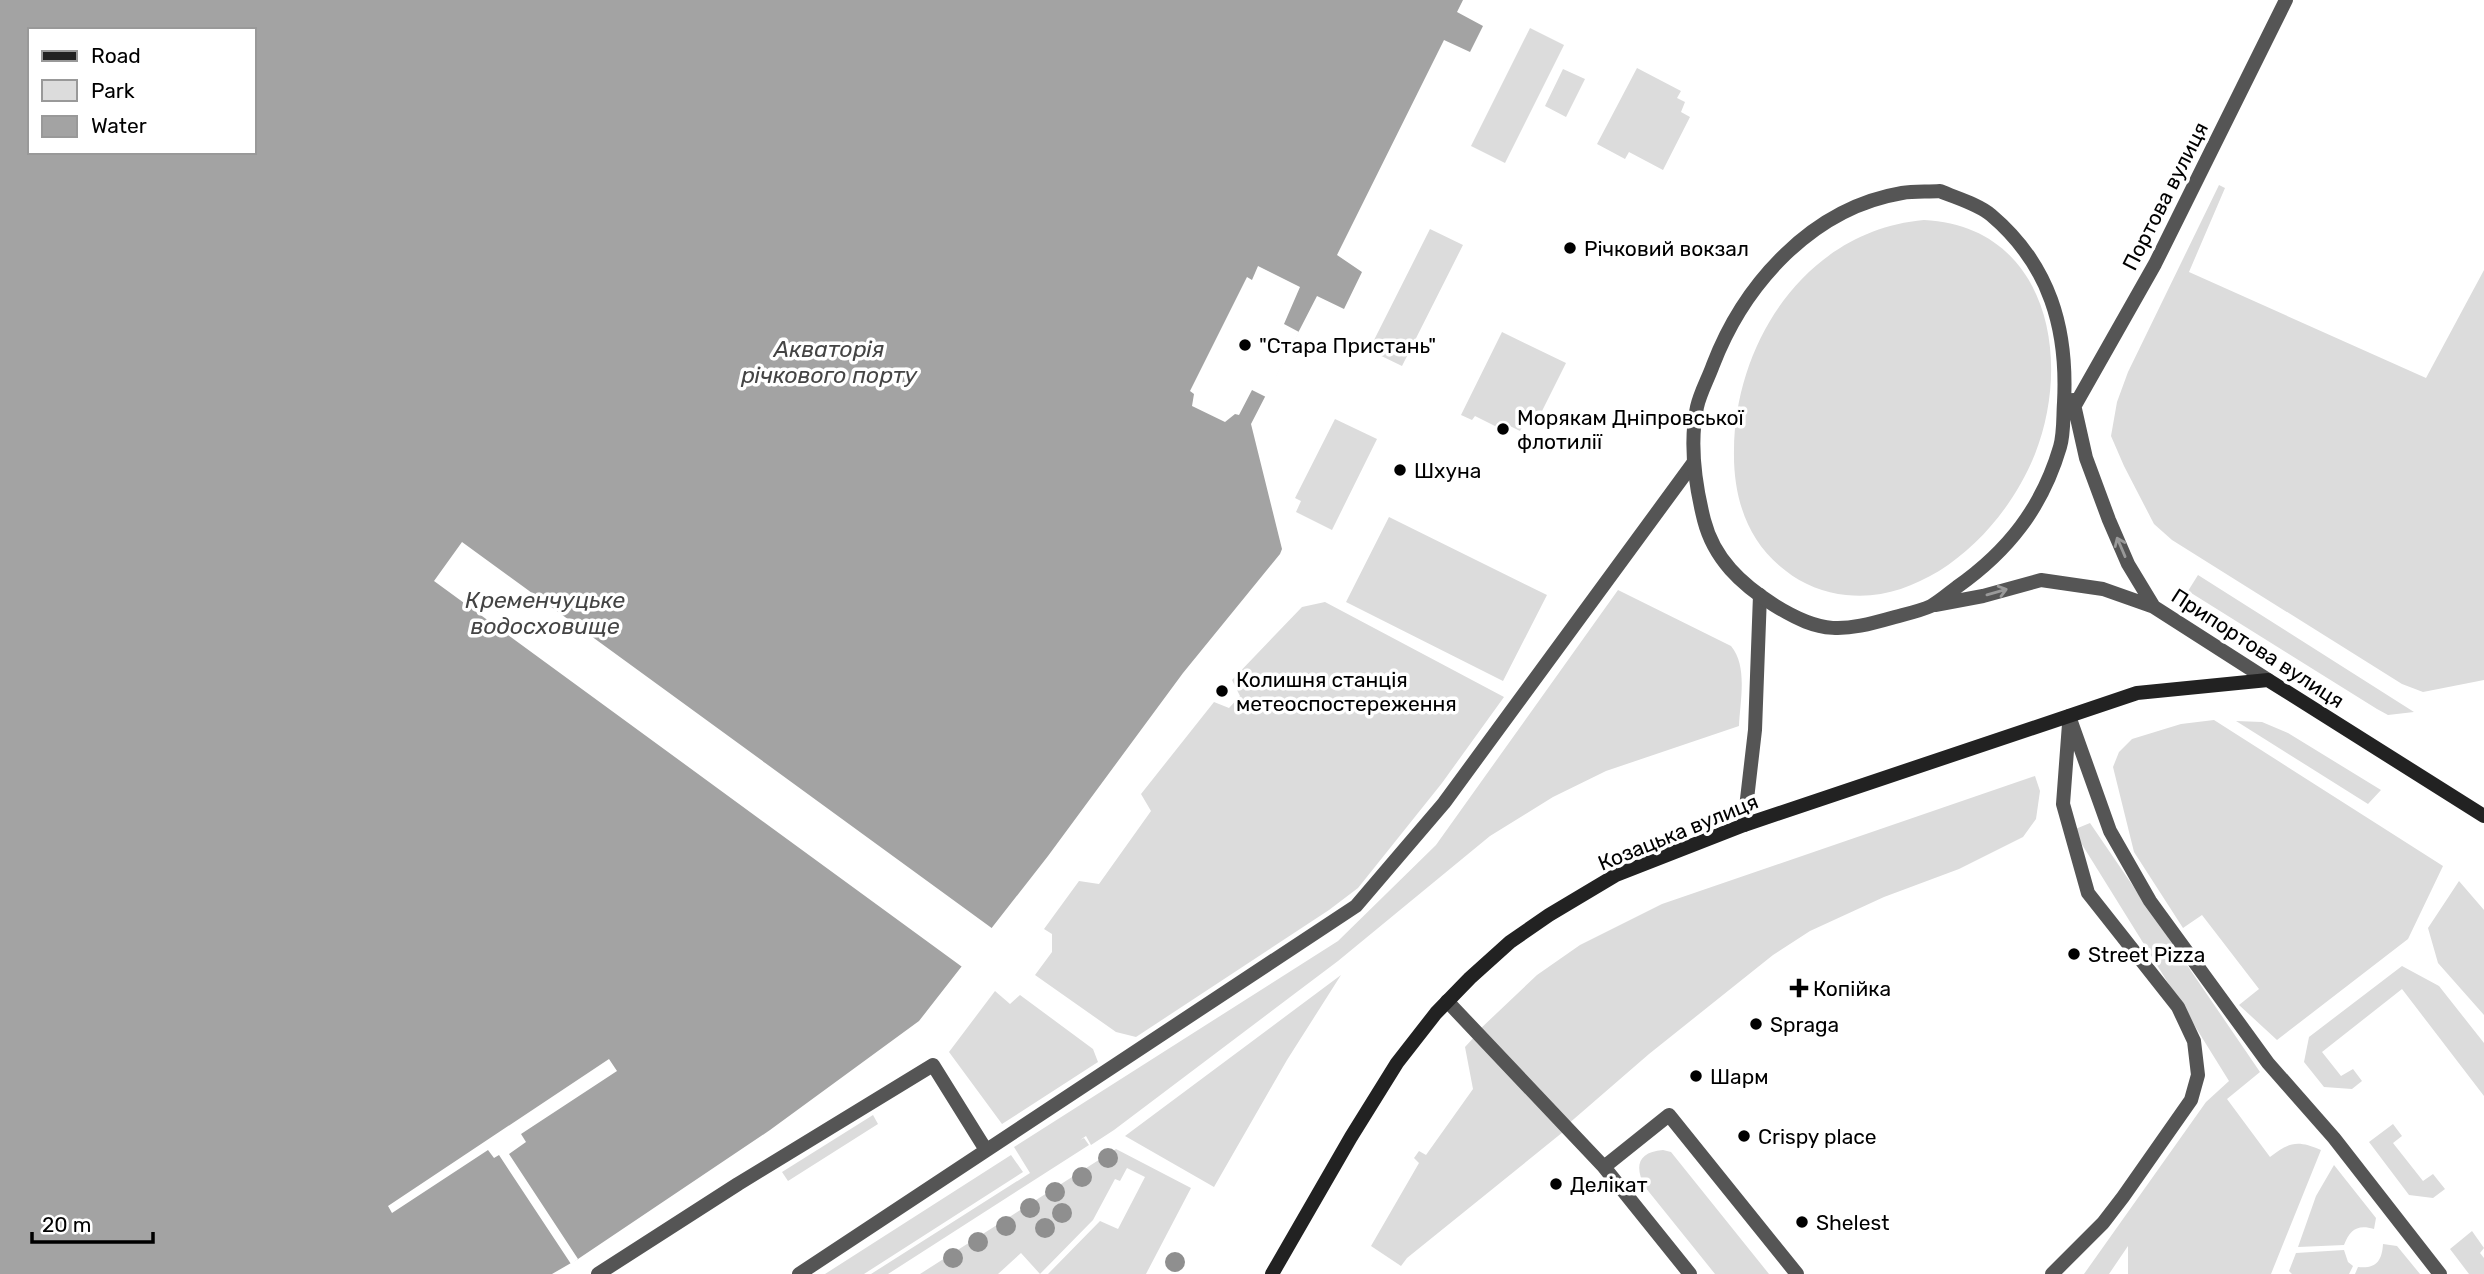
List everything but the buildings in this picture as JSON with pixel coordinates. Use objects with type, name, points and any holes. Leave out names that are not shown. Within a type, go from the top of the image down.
[{"type":"main road","name":"Козацька вулиця","points":[[1272,1274],[1368,1109],[1411,1044],[1447,1001],[1510,942],[1616,875],[1744,825],[2137,693],[2268,680]]},
{"type":"main road","name":"Припортова вулиця","points":[[2268,680],[2484,816]]},
{"type":"street","name":"Портова вулиця","points":[[2074,407],[2155,264],[2286,0]]},
{"type":"street","name":"Припортова вулиця","points":[[2066,370],[2061,445],[2040,499],[2018,534],[1973,576],[1930,606],[1854,629],[1829,628],[1801,622],[1745,585],[1723,564],[1709,538],[1694,462],[1693,438],[1697,406],[1720,346],[1737,314],[1774,264],[1818,227],[1857,207],[1900,194],[1940,191],[1989,214],[2027,253],[2055,305],[2066,370],[2088,464],[2129,564],[2154,607],[2268,680]]},
{"type":"street","points":[[799,1274],[1356,906],[1444,803],[1694,462]]},
{"type":"street","points":[[1930,606],[1983,596],[2040,580],[2104,589],[2154,607]]},
{"type":"street","points":[[1744,825],[1755,730],[1760,595]]},
{"type":"street","points":[[2052,1274],[2103,1223],[2123,1197],[2191,1100],[2198,1075],[2193,1041],[2178,1007],[2088,893],[2063,804],[2069,716]]},
{"type":"street","points":[[2069,716],[2110,831],[2150,901],[2269,1063],[2334,1138],[2440,1274]]},
{"type":"street","points":[[1447,1001],[1604,1167],[1690,1274]]},
{"type":"street","points":[[598,1274],[738,1184],[933,1065],[986,1150]]},
{"type":"street","points":[[1604,1167],[1669,1115],[1797,1274]]},
{"type":"green space","points":[[1530,28],[1564,45],[1505,163],[1471,146]]},
{"type":"green space","points":[[1637,68],[1681,91],[1677,98],[1685,102],[1681,112],[1690,117],[1663,170],[1629,152],[1625,159],[1597,144]]},
{"type":"green space","points":[[1563,69],[1585,79],[1566,117],[1545,106]]},
{"type":"green space","points":[[2219,185],[2225,188],[2189,272],[2426,378],[2484,270],[2484,680],[2423,692],[2402,684],[2172,540],[2154,524],[2111,436],[2117,402],[2128,372]]},
{"type":"green space","points":[[1924,220],[1966,228],[1999,246],[2023,271],[2040,303],[2049,339],[2051,378],[2046,417],[2035,454],[2008,505],[1983,535],[1955,560],[1928,577],[1883,594],[1859,596],[1830,592],[1806,584],[1786,571],[1761,546],[1745,517],[1736,485],[1734,450],[1738,409],[1748,369],[1764,332],[1786,298],[1813,268],[1846,245],[1883,228]]},
{"type":"green space","points":[[1430,229],[1463,245],[1402,366],[1369,350]]},
{"type":"green space","points":[[1502,332],[1566,363],[1535,425],[1525,421],[1520,431],[1510,426],[1505,436],[1496,431],[1497,427],[1475,416],[1472,420],[1461,415]]},
{"type":"green space","points":[[1335,419],[1377,439],[1332,530],[1296,512],[1301,501],[1295,498]]},
{"type":"green space","points":[[1389,517],[1547,595],[1503,681],[1346,602]]},
{"type":"green space","points":[[2198,575],[2414,712],[2388,715],[2188,591]]},
{"type":"green space","points":[[1618,590],[1731,646],[1740,663],[1739,726],[1606,771],[1553,797],[1490,836],[1338,961],[1114,1130],[1091,1145],[1086,1136],[1080,1140],[1084,1138],[1089,1145],[888,1274],[871,1274],[1030,1173],[1014,1147],[1338,941],[1436,845]]},
{"type":"green space","points":[[1325,602],[1504,697],[1442,783],[1358,888],[1329,910],[1136,1037],[1116,1032],[1035,975],[1052,952],[1052,934],[1044,929],[1079,881],[1099,884],[1151,811],[1141,794],[1214,702],[1229,708],[1240,696],[1232,680],[1302,607]]},
{"type":"green space","points":[[2214,720],[2443,866],[2408,939],[2277,1040],[2239,1005],[2259,989],[2202,915],[2183,928],[2134,852],[2113,767],[2119,752],[2132,739],[2181,724]]},
{"type":"green space","points":[[2236,721],[2262,722],[2288,733],[2381,790],[2368,804]]},
{"type":"green space","points":[[2035,776],[2040,791],[2036,819],[2023,837],[1959,869],[1884,897],[1810,931],[1773,955],[1649,1054],[1567,1125],[1478,1031],[1537,975],[1580,945],[1662,904]]},
{"type":"green space","points":[[2090,823],[2260,1072],[2227,1099],[2270,1157],[2294,1144],[2321,1150],[2271,1274],[2128,1274],[2128,1246],[2109,1274],[2084,1274],[2206,1102],[2229,1081],[2073,830]]},
{"type":"green space","points":[[2459,881],[2484,910],[2484,1015],[2438,963],[2428,928]]},
{"type":"green space","points":[[2402,966],[2439,986],[2484,1043],[2484,1096],[2402,989],[2322,1052],[2341,1076],[2353,1069],[2362,1081],[2352,1089],[2324,1087],[2304,1062],[2309,1037]]},
{"type":"green space","points":[[1341,975],[1287,1060],[1214,1187],[1125,1136]]},
{"type":"green space","points":[[995,991],[1010,1004],[1020,995],[1093,1049],[1098,1062],[1002,1124],[949,1052]]},
{"type":"green space","points":[[1476,1035],[1563,1132],[1407,1258],[1401,1266],[1371,1246],[1419,1163],[1414,1158],[1419,1151],[1426,1155],[1473,1089],[1465,1047]]},
{"type":"green space","points":[[873,1115],[878,1124],[788,1181],[782,1172]]},
{"type":"green space","points":[[2393,1124],[2402,1136],[2393,1143],[2423,1181],[2433,1174],[2445,1189],[2433,1198],[2409,1195],[2369,1142]]},
{"type":"green space","points":[[1116,1149],[1191,1188],[1146,1274],[1048,1274],[1100,1221],[1118,1229],[1145,1177],[1127,1168],[1120,1181],[1115,1179],[1093,1220],[1040,1274],[1021,1253],[998,1274],[920,1274]]},
{"type":"green space","points":[[1663,1150],[1671,1152],[1769,1274],[1715,1274],[1645,1187],[1640,1173],[1640,1161],[1648,1154]]},
{"type":"green space","points":[[1011,1155],[1023,1172],[864,1274],[825,1274]]},
{"type":"green space","points":[[2334,1165],[2376,1218],[2374,1229],[2363,1227],[2355,1230],[2344,1245],[2298,1247],[2316,1196]]},
{"type":"green space","points":[[2472,1231],[2484,1248],[2480,1253],[2484,1258],[2484,1274],[2469,1274],[2450,1249]]},
{"type":"green space","points":[[2383,1244],[2397,1246],[2420,1274],[2355,1274],[2358,1267],[2369,1267],[2377,1263]]},
{"type":"green space","points":[[2344,1250],[2348,1262],[2353,1266],[2349,1274],[2292,1274],[2289,1271],[2296,1253]]},
{"type":"water","name":"Акваторія річкового порту","points":[[0,0],[1463,0],[1457,12],[1483,26],[1470,52],[1444,40],[1337,255],[1362,272],[1344,309],[1317,296],[1251,424],[1282,549],[1280,554],[1183,673],[1048,856],[919,1021],[770,1130],[552,1274],[0,1274]]},
{"type":"pier","points":[[1258,266],[1300,287],[1284,324],[1299,332],[1266,397],[1252,390],[1239,415],[1235,414],[1225,422],[1192,406],[1194,394],[1190,391],[1247,277],[1252,280]]},
{"type":"pier","points":[[462,542],[993,929],[965,969],[434,581]]},
{"type":"pier","points":[[609,1059],[617,1071],[521,1134],[526,1142],[509,1154],[578,1259],[571,1264],[499,1155],[494,1158],[488,1150],[392,1213],[388,1206]]},
{"type":"place","name":"Річковий вокзал","points":[[1570,248]]},
{"type":"place","name":"\"Стара Пристань\"","points":[[1245,345]]},
{"type":"place","name":"Морякам Дніпровської флотилії","points":[[1503,429]]},
{"type":"place","name":"Шхуна","points":[[1400,470]]},
{"type":"place","name":"Колишня станція метеоспостереження","points":[[1222,691]]},
{"type":"place","name":"Street Pizza","points":[[2074,954]]},
{"type":"place","name":"Копійка","points":[[1799,988]]},
{"type":"place","name":"Spraga","points":[[1756,1024]]},
{"type":"place","name":"Шарм","points":[[1696,1076]]},
{"type":"place","name":"Crispy place","points":[[1744,1136]]},
{"type":"place","name":"Делікат","points":[[1556,1184]]},
{"type":"place","name":"Shelest","points":[[1802,1222]]},
{"type":"water label","name":"Кременчуцьке водосховище","points":[[545,613]]}]
